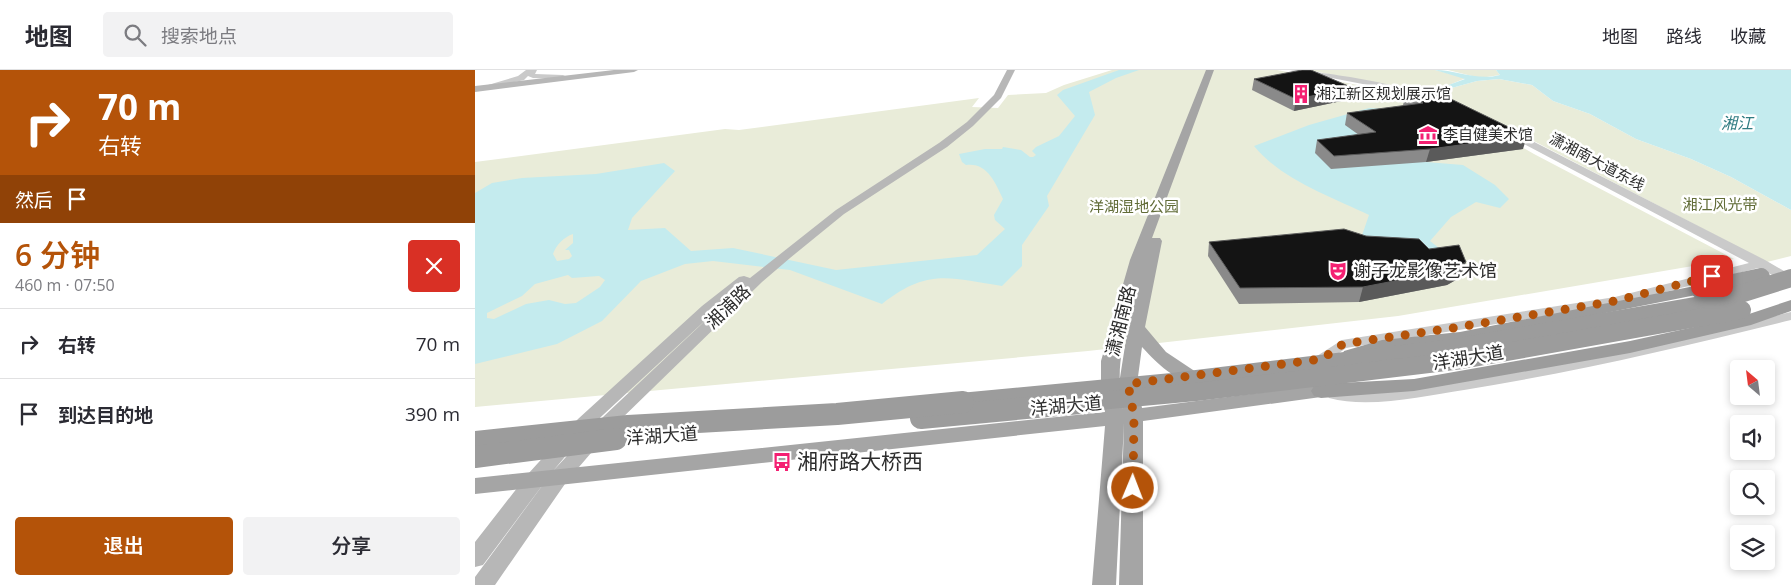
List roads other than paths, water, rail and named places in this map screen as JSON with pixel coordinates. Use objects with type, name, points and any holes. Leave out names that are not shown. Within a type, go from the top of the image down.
[{"type":"highway","points":[[1322,359],[1346,356],[1382,346],[1460,337],[1791,271]]},
{"type":"highway","name":"洋湖大道","points":[[475,442],[628,426],[837,414],[1171,382],[1452,348],[1712,303],[1791,279]]},
{"type":"highway","name":"洋湖大道","points":[[475,457],[623,438],[843,425],[1205,391],[1462,360],[1742,310],[1791,294]]},
{"type":"highway","points":[[1321,391],[1414,385],[1630,347],[1745,321],[1791,305]]},
{"type":"main road","points":[[475,88],[620,70]]},
{"type":"main road","points":[[475,88],[634,70]]},
{"type":"main road","name":"湘浦路","points":[[482,585],[560,476],[609,421],[756,275],[834,210],[935,144],[967,120],[992,94],[1005,70]]},
{"type":"main road","name":"湘浦路","points":[[780,255],[943,145],[970,124],[998,96],[1011,70]]},
{"type":"main road","name":"潇湘南路","points":[[1131,585],[1125,417],[1109,388],[1110,361],[1137,260],[1210,70]]},
{"type":"main road","name":"潇湘南路","points":[[1104,585],[1128,384],[1151,253],[1220,70]]},
{"type":"main road","name":"湘浦路","points":[[475,558],[535,478],[585,423],[707,308],[756,275]]},
{"type":"main road","points":[[1137,328],[1148,346],[1165,362],[1190,376]]},
{"type":"main road","points":[[475,437],[609,421],[1109,388],[1322,359]]},
{"type":"main road","points":[[475,486],[535,478],[841,448],[1125,417],[1321,391]]},
{"type":"street","points":[[492,85],[521,78],[531,70],[531,75],[536,77],[563,77]]},
{"type":"street","points":[[1294,70],[1383,86],[1432,99],[1372,83],[1298,70]]},
{"type":"street","name":"潇湘南大道东线","points":[[1499,127],[1791,279]]},
{"type":"street","points":[[1322,359],[1343,344],[1615,301],[1760,263]]},
{"type":"street","points":[[1321,391],[1339,395],[1364,396],[1412,393],[1647,352],[1791,316]]},
{"type":"water","points":[[1119,70],[1139,70],[1116,78],[1089,92],[1095,115],[1047,196],[1049,206],[1022,245],[1022,266],[1002,286],[967,280],[939,278],[913,285],[882,304],[790,270],[713,261],[685,264],[641,281],[602,321],[557,344],[475,364],[475,193],[492,183],[522,178],[596,174],[664,163],[675,171],[632,218],[628,230],[665,228],[691,251],[733,248],[836,270],[977,255],[1005,229],[995,220],[994,215],[1003,199],[989,174],[980,167],[966,165],[962,162],[959,154],[985,149],[1002,149],[1003,147],[1021,150],[1030,157],[1033,157],[1036,155],[1032,151],[1036,147],[1059,136],[1075,116],[1057,95],[1063,90]],"holes":[[[573,234],[573,243],[565,250],[569,250],[572,256],[569,259],[557,261],[553,254],[556,248],[564,239]],[[568,275],[572,278],[599,276],[605,280],[600,287],[576,303],[565,304],[549,300],[526,304],[494,319],[487,318],[487,313],[522,296],[535,284]]]},
{"type":"water","name":"湘江","points":[[1435,70],[1492,77],[1500,75],[1496,70],[1791,70],[1791,210],[1731,177],[1691,159],[1636,139],[1590,114],[1553,101],[1532,85],[1499,79],[1477,81],[1448,89],[1443,87],[1465,79]]},
{"type":"water","points":[[1369,108],[1386,109],[1426,162],[1463,165],[1495,185],[1509,199],[1500,208],[1476,202],[1451,217],[1430,241],[1439,248],[1444,262],[1359,244],[1369,215],[1292,178],[1265,158],[1254,146],[1309,125]]},
{"type":"place","name":"湘江新区规划展示馆","points":[[1301,94]]},
{"type":"place","name":"李自健美术馆","points":[[1428,135]]},
{"type":"place","name":"谢子龙影像艺术馆","points":[[1338,271]]},
{"type":"place","name":"湘府路大桥西","points":[[782,462]]},
{"type":"park label","name":"湘江风光带","points":[[1720,205]]},
{"type":"park label","name":"洋湖湿地公园","points":[[1134,207]]}]
